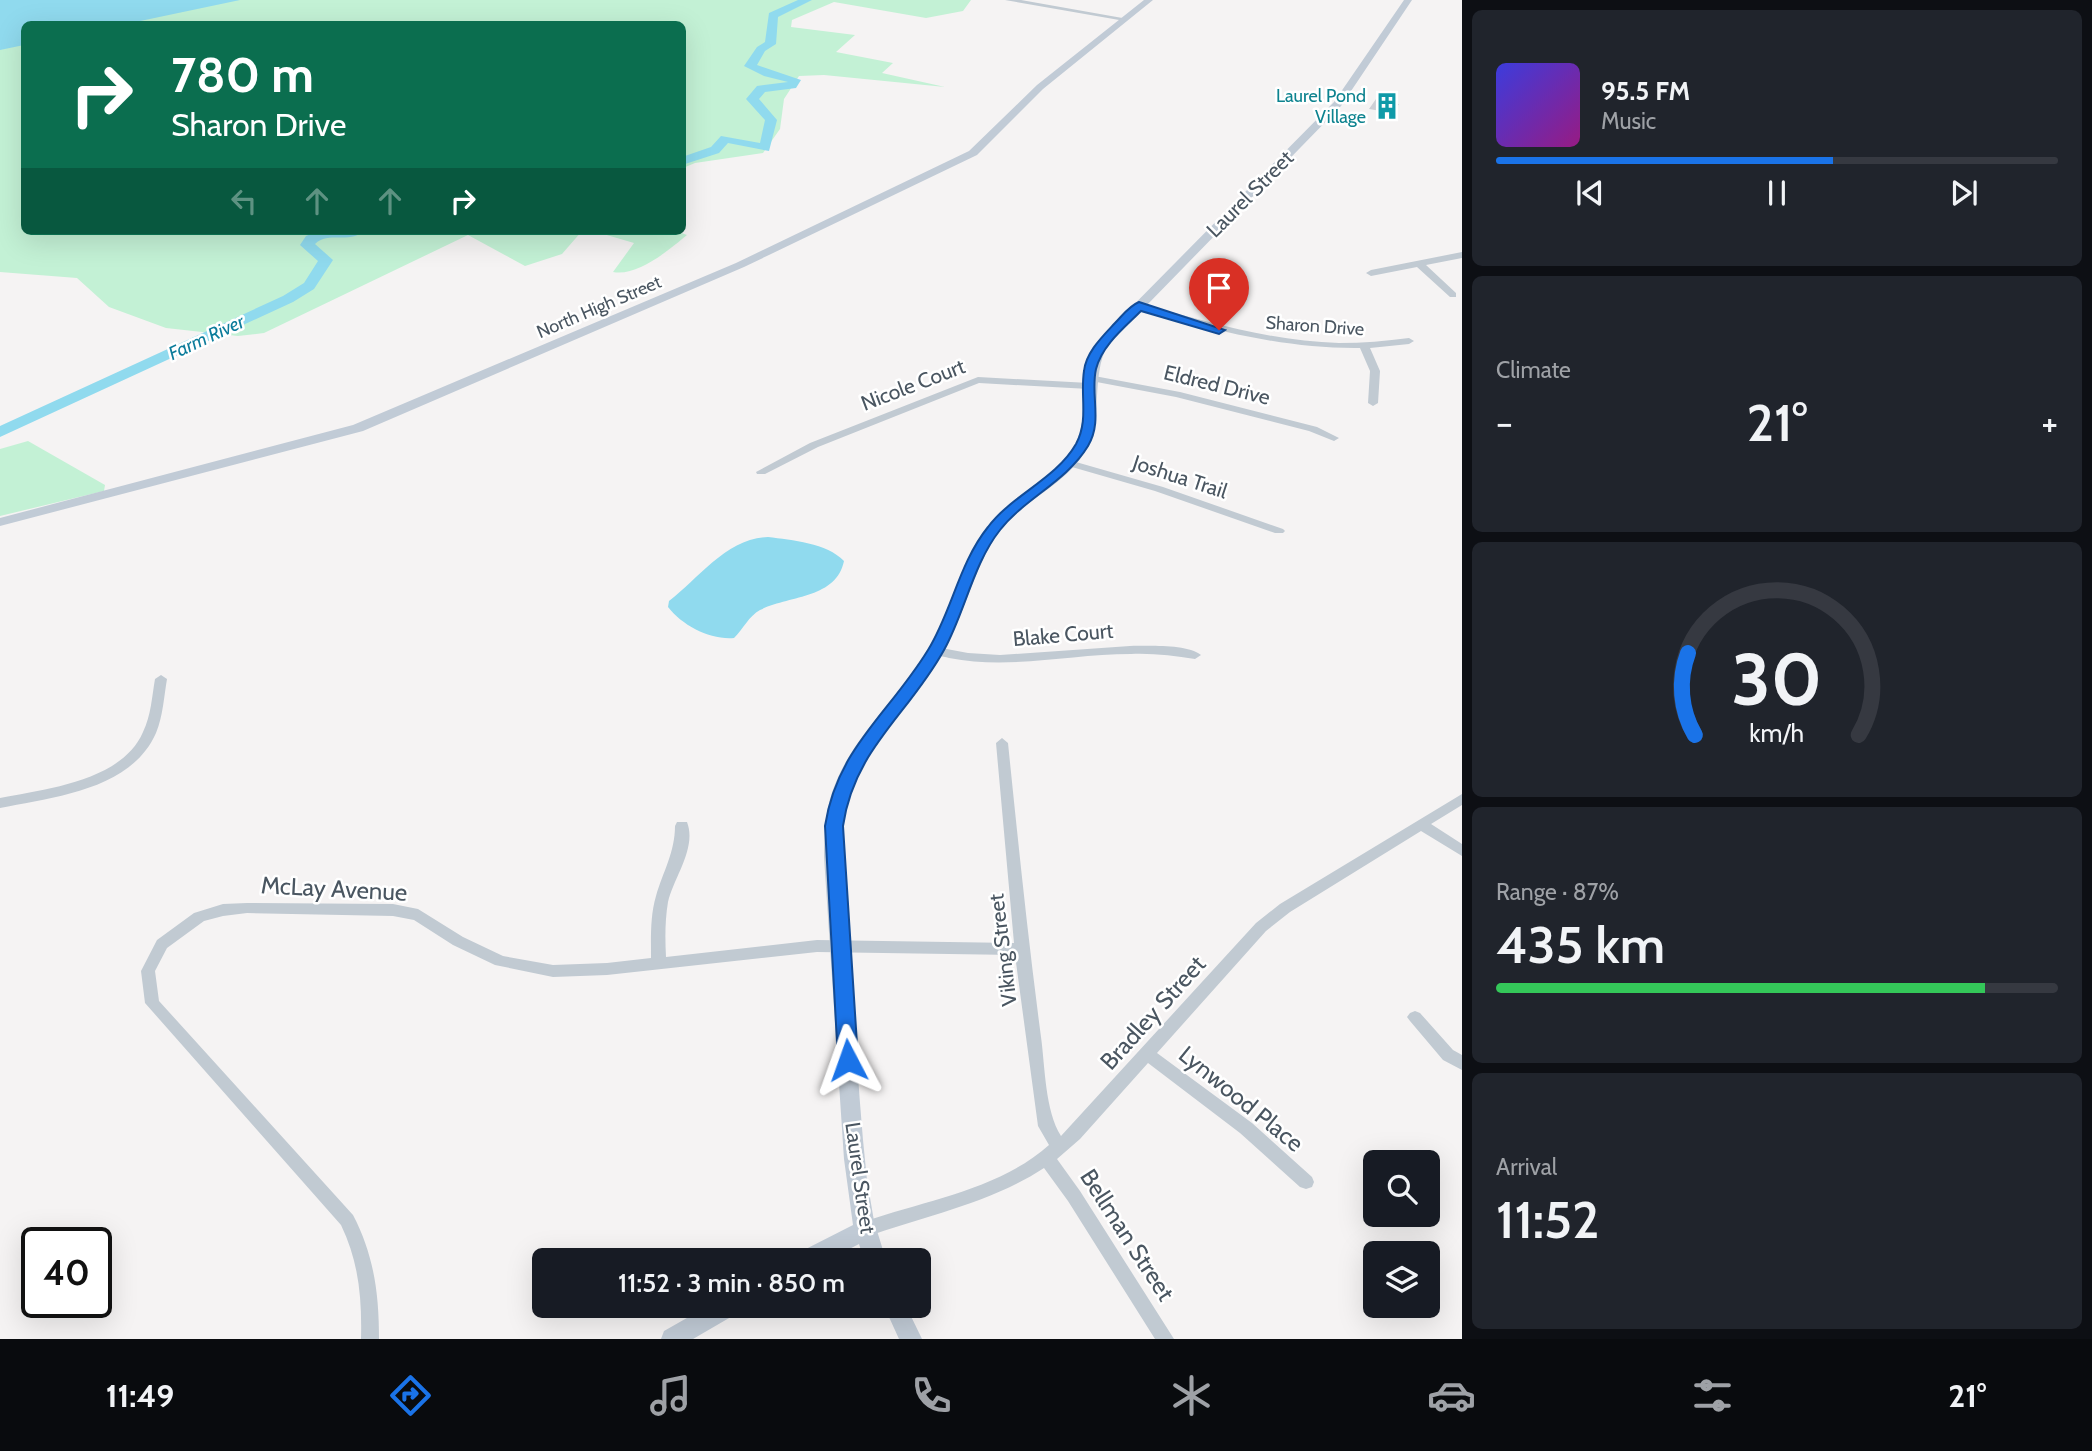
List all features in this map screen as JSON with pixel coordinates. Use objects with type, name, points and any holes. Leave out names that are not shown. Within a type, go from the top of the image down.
[{"type":"street","points":[[1008,0],[1125,19]]},
{"type":"street","name":"North High Street","points":[[0,522],[358,428],[740,265],[973,153],[1040,87],[1149,0]]},
{"type":"street","name":"Laurel Street","points":[[872,1248],[855,1167],[834,846],[838,801],[857,756],[902,701],[936,651],[954,616],[975,560],[992,531],[1008,512],[1069,463],[1088,431],[1092,361],[1102,344],[1339,104],[1408,0]]},
{"type":"street","points":[[1371,273],[1462,255]]},
{"type":"street","points":[[1420,264],[1453,295]]},
{"type":"street","name":"Sharon Drive","points":[[1139,306],[1268,341],[1364,346],[1409,341]]},
{"type":"street","points":[[1364,346],[1375,371],[1373,403]]},
{"type":"street","name":"Nicole Court","points":[[761,472],[814,445],[978,380],[1089,382]]},
{"type":"street","name":"Eldred Drive","points":[[1089,382],[1185,397],[1313,429],[1334,438]]},
{"type":"street","name":"Joshua Trail","points":[[1069,463],[1159,489],[1279,531]]},
{"type":"street","name":"Blake Court","points":[[936,651],[981,661],[1161,648],[1195,655]]},
{"type":"street","points":[[0,803],[92,781],[126,763],[150,734],[161,679]]},
{"type":"street","name":"Viking Street","points":[[1002,743],[1021,949],[1046,1126],[1060,1148]]},
{"type":"street","name":"Bradley Street","points":[[866,1229],[992,1189],[1046,1159],[1060,1148],[1261,927],[1285,908],[1462,799]]},
{"type":"street","points":[[1421,824],[1462,851]]},
{"type":"street","points":[[659,963],[660,911],[663,895],[681,855],[682,826]]},
{"type":"street","name":"McLay Avenue","points":[[370,1339],[371,1293],[359,1241],[347,1220],[152,1003],[148,971],[157,950],[190,922],[223,910],[363,909],[418,915],[479,952],[525,967],[572,971],[817,946],[1021,949]]},
{"type":"street","points":[[1415,1017],[1448,1055],[1462,1063]]},
{"type":"street","name":"Lynwood Place","points":[[1147,1054],[1246,1128],[1306,1182]]},
{"type":"street","name":"Bellman Street","points":[[1046,1159],[1081,1206],[1165,1339]]},
{"type":"street","points":[[829,1248],[866,1229]]},
{"type":"street","points":[[672,1339],[708,1318]]},
{"type":"street","points":[[901,1318],[911,1339]]},
{"type":"green space","points":[[0,0],[971,0],[963,11],[926,18],[834,2],[792,20],[791,27],[855,35],[836,52],[893,63],[882,73],[945,87],[824,75],[799,76],[784,99],[780,129],[763,153],[695,163],[686,167],[686,21],[21,21],[21,235],[468,235],[264,333],[238,336],[166,328],[109,307],[77,278],[0,272]]},
{"type":"green space","points":[[468,235],[579,235],[562,254],[525,266]]},
{"type":"green space","points":[[607,235],[687,235],[642,266],[613,272],[634,243]]},
{"type":"green space","points":[[28,441],[105,485],[104,491],[0,516],[0,449]]},
{"type":"water","points":[[0,0],[240,0],[140,21],[21,21],[21,46],[0,50]]},
{"type":"water","points":[[768,537],[809,543],[828,550],[844,561],[832,583],[810,594],[760,610],[734,638],[716,637],[698,630],[681,620],[668,607],[669,601],[714,561],[739,544]]},
{"type":"building","name":"Laurel Pond Village","points":[[1376,99],[1399,104],[1393,113],[1369,109]]},
{"type":"waterway","name":"Farm River","points":[[686,160],[715,150],[725,139],[765,148],[771,120],[752,99],[761,89],[792,85],[795,80],[768,74],[750,66],[761,49],[770,44],[773,15],[807,0]]},
{"type":"waterway","name":"Farm River","points":[[0,432],[288,299],[309,286],[326,260],[307,245],[317,235]]},
{"type":"place","name":"Laurel Pond Village","points":[[1387,106]]},
{"type":"route","points":[[848,1060],[834,826],[838,801],[857,756],[902,701],[936,651],[954,616],[975,560],[992,531],[1008,512],[1063,469],[1077,453],[1090,421],[1090,369],[1102,344],[1139,306],[1219,330]]}]
